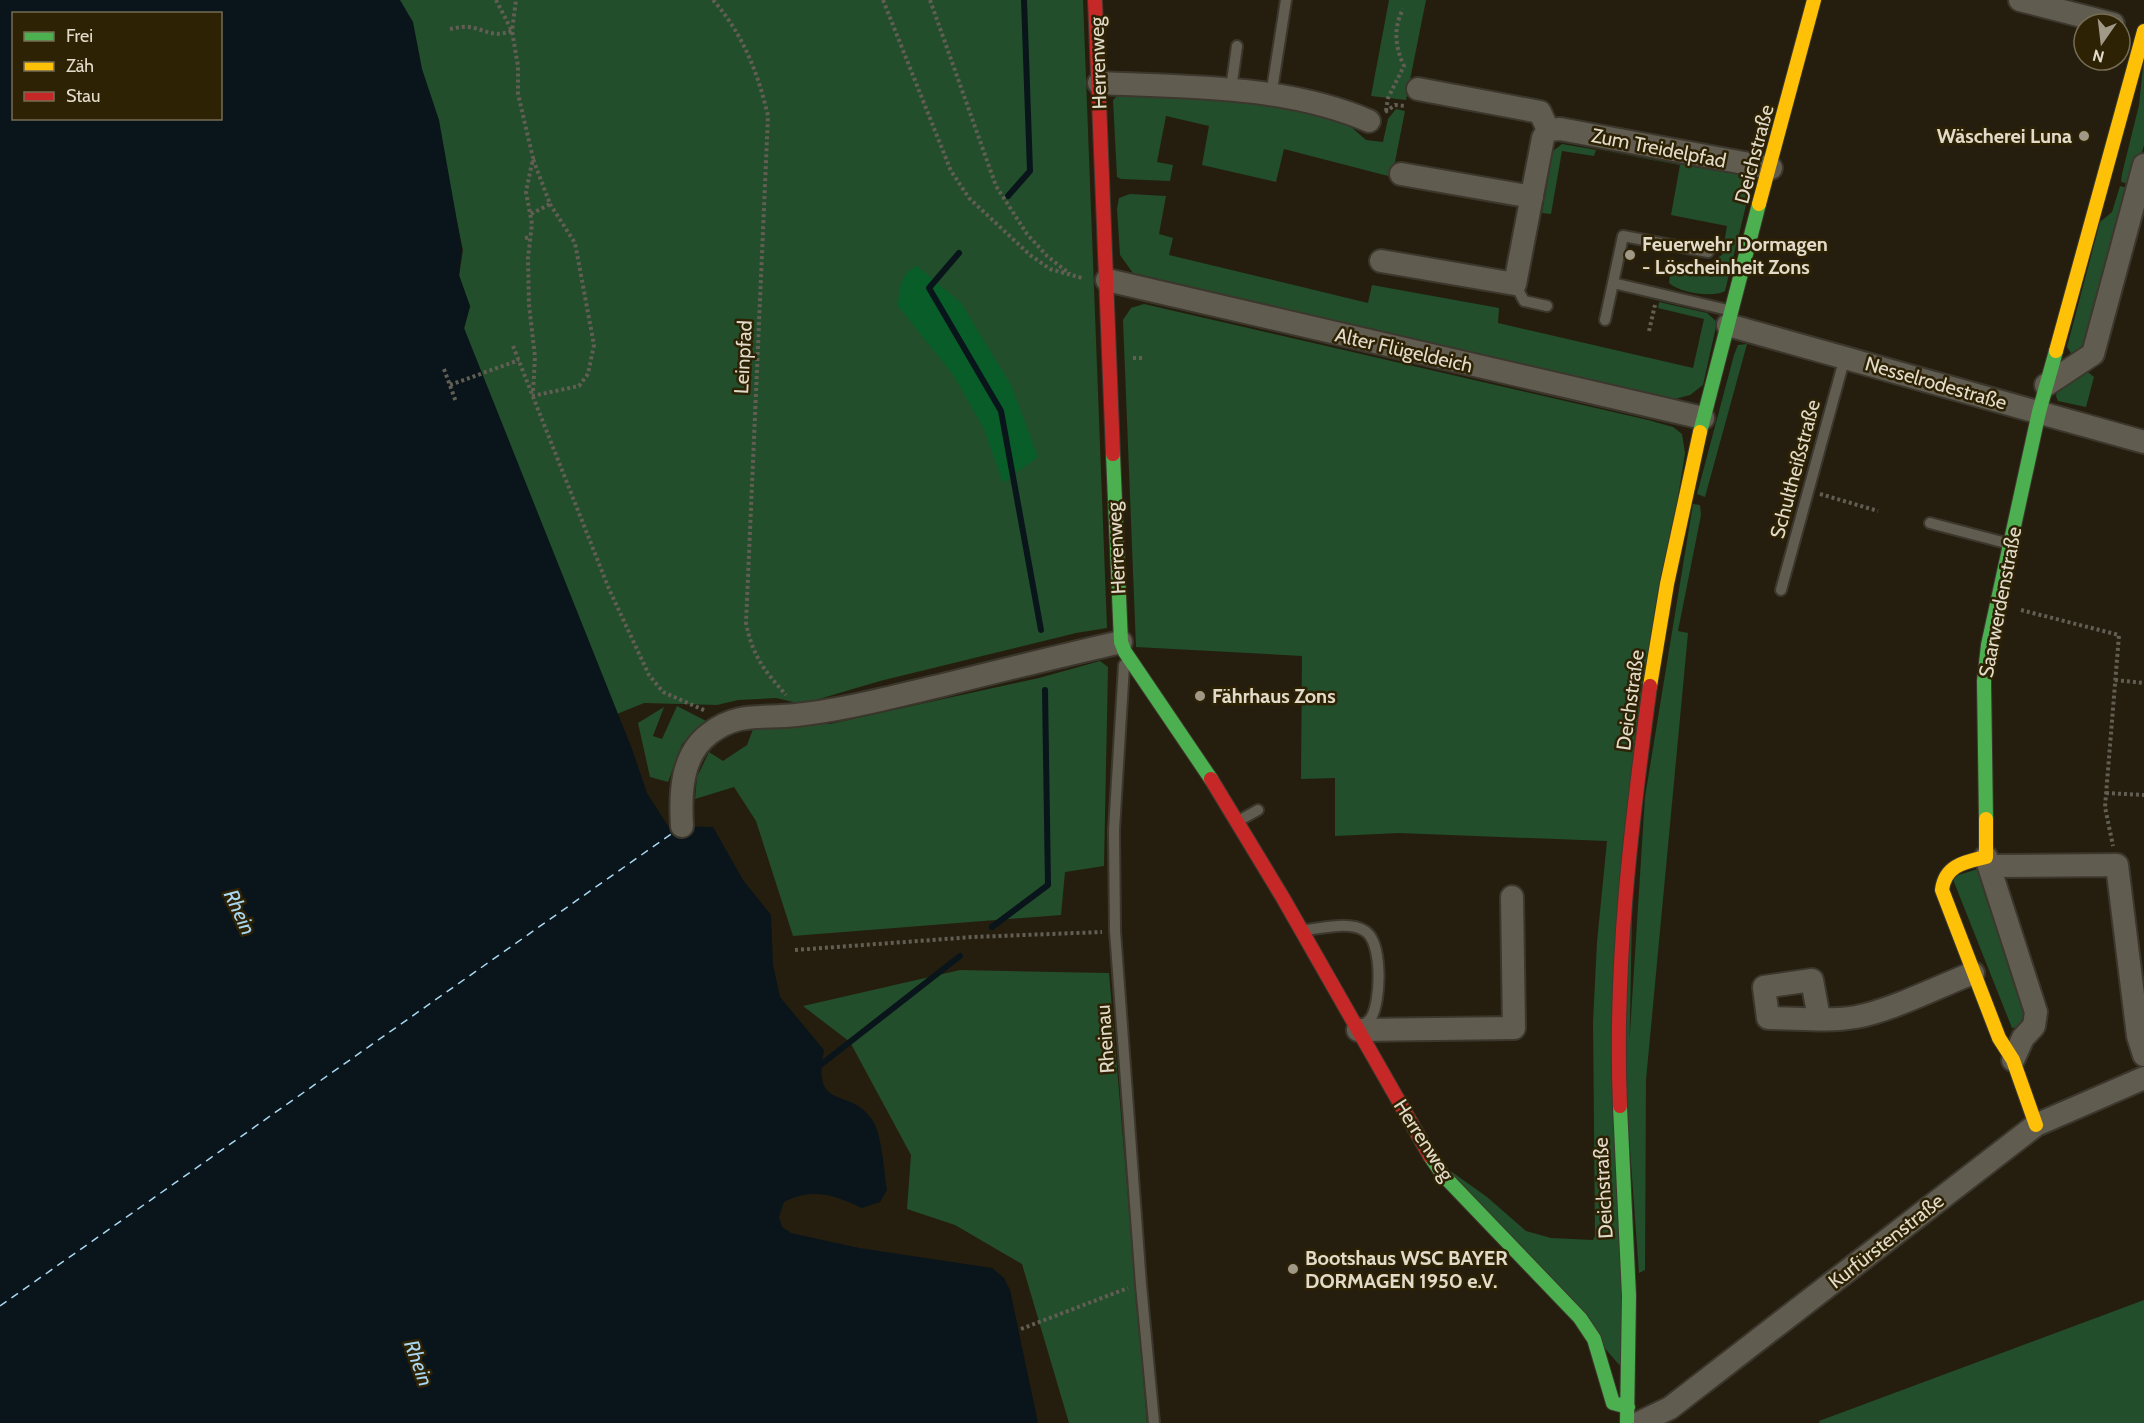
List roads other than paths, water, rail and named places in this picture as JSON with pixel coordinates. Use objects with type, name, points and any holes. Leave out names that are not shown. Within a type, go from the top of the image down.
[{"type":"street","name":"Herrenweg","points":[[1095,0],[1123,647],[1237,821],[1443,1175],[1580,1318],[1598,1350],[1613,1403],[1633,1415]]},
{"type":"street","name":"Deichstraße","points":[[1627,1423],[1633,1415],[1628,1274],[1617,1086],[1621,965],[1651,682],[1667,584],[1702,418],[1771,168],[1814,0]]},
{"type":"street","points":[[2025,1],[2072,13]]},
{"type":"street","name":"Saarwerdenstraße","points":[[2013,1060],[2023,1038],[2034,1026],[2036,1012],[1987,862],[1984,681],[1996,604],[2039,412],[2143,32]]},
{"type":"street","points":[[1099,83],[1231,89],[1378,116]]},
{"type":"street","points":[[1381,261],[1515,284],[1543,138],[1548,130],[1540,112],[1418,89]]},
{"type":"street","name":"Zum Treidelpfad","points":[[1548,130],[1560,129],[1771,168]]},
{"type":"street","points":[[2046,386],[2093,354],[2144,165]]},
{"type":"street","points":[[1401,174],[1532,197]]},
{"type":"street","name":"Alter Flügeldeich","points":[[1107,280],[1702,418]]},
{"type":"street","name":"Nesselrodestraße","points":[[1730,318],[1845,357],[2144,442]]},
{"type":"street","points":[[682,826],[680,794],[687,765],[699,742],[717,720],[749,715],[793,716],[847,708],[1123,647]]},
{"type":"street","points":[[2036,1125],[2013,1060],[1999,1038],[1942,890],[1942,878],[1947,870],[1957,865],[1987,862],[2117,865],[2138,1036],[2144,1055]]},
{"type":"street","points":[[1358,1030],[1514,1028],[1512,897]]},
{"type":"street","points":[[1819,1018],[1865,1014],[1973,973]]},
{"type":"street","name":"Kurfürstenstraße","points":[[1633,1415],[1670,1408],[2036,1125],[2144,1078]]},
{"type":"lane","points":[[1271,96],[1286,0]]},
{"type":"lane","points":[[1231,89],[1237,46]]},
{"type":"lane","points":[[1605,320],[1623,236],[1708,252]]},
{"type":"lane","points":[[1613,283],[1657,293],[1730,318]]},
{"type":"lane","points":[[1515,284],[1524,301],[1547,306]]},
{"type":"lane","name":"Schultheißstraße","points":[[1781,590],[1845,357]]},
{"type":"lane","points":[[1930,523],[2010,544]]},
{"type":"lane","name":"Rheinau","points":[[1123,647],[1114,830],[1115,931],[1141,1285],[1154,1423]]},
{"type":"lane","points":[[1237,821],[1258,810]]},
{"type":"lane","points":[[1302,930],[1354,926],[1367,931],[1374,940],[1378,952],[1375,1006],[1370,1019],[1358,1030]]},
{"type":"water","name":"Rhein","points":[[0,0],[400,0],[413,22],[422,69],[439,120],[462,249],[459,275],[470,306],[464,328],[632,749],[647,793],[668,826],[713,827],[743,880],[771,915],[773,965],[780,997],[824,1050],[821,1070],[823,1083],[835,1096],[864,1110],[873,1121],[879,1135],[887,1190],[880,1202],[862,1208],[823,1194],[794,1197],[784,1202],[779,1217],[782,1227],[791,1233],[859,1248],[992,1268],[1004,1278],[1010,1290],[1038,1423],[0,1423]]},
{"type":"waterway","points":[[1008,196],[1030,171],[1024,0]]},
{"type":"waterway","points":[[959,253],[929,288],[1001,411],[1041,630]]},
{"type":"waterway","points":[[992,927],[1048,885],[1045,690]]},
{"type":"waterway","points":[[814,1070],[960,956]]},
{"type":"place","name":"Wäscherei Luna","points":[[2084,136]]},
{"type":"place","name":"Feuerwehr Dormagen - Löscheinheit Zons","points":[[1630,255]]},
{"type":"place","name":"Fährhaus Zons","points":[[1200,696]]},
{"type":"place","name":"Bootshaus WSC BAYER DORMAGEN 1950 e.V.","points":[[1293,1269]]}]
